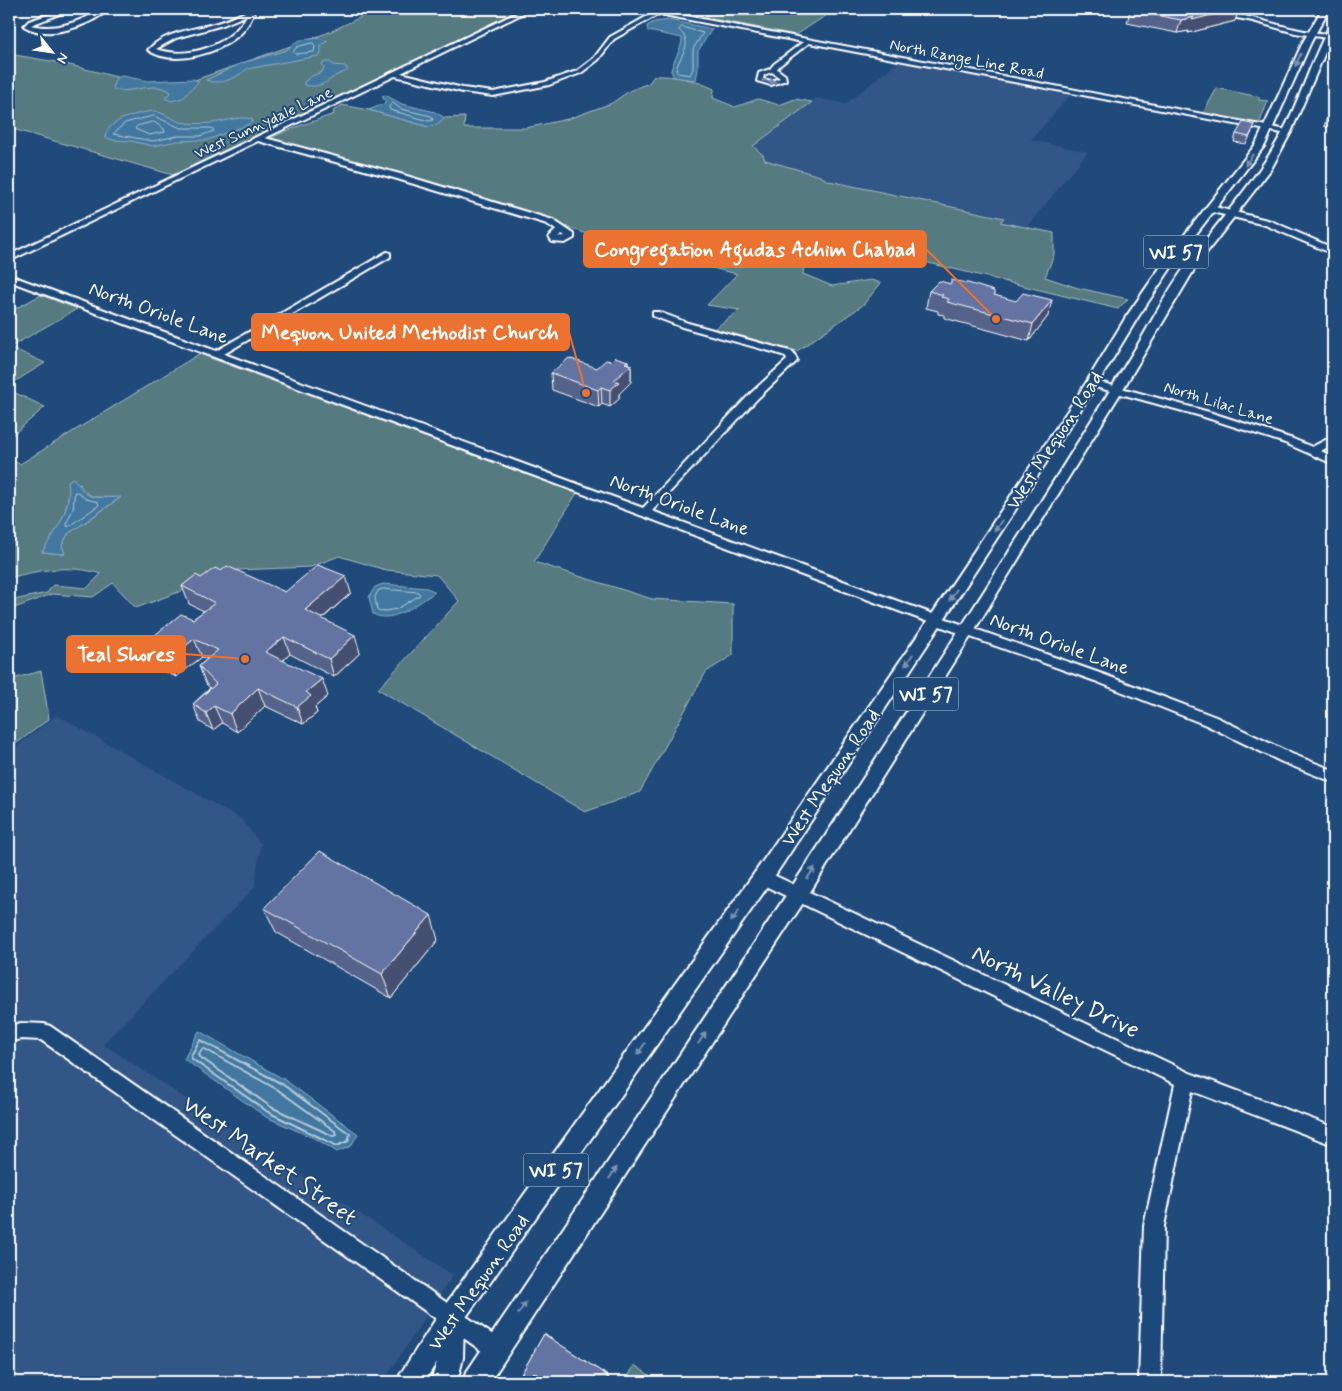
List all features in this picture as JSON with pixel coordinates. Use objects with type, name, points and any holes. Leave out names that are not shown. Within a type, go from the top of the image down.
[{"type":"main road","name":"West Mequon Road","points":[[410,1382],[452,1318],[763,877],[936,620],[1092,382],[1132,317],[1170,262],[1243,169],[1269,130],[1310,33],[1325,9]]},
{"type":"main road","name":"West Mequon Road","points":[[475,1382],[798,894],[1118,389],[1192,264],[1266,169],[1288,132],[1318,57],[1332,33]]},
{"type":"main road","points":[[444,1382],[452,1350],[452,1318]]},
{"type":"street","points":[[70,9],[31,22],[27,26],[36,30],[56,30],[95,16],[106,9]]},
{"type":"street","name":"West Sunnydale Lane","points":[[9,258],[529,9]]},
{"type":"street","name":"North Range Line Road","points":[[641,9],[1269,130],[1288,132]]},
{"type":"street","points":[[1191,9],[1267,22],[1310,33],[1332,33]]},
{"type":"street","points":[[250,10],[250,19],[240,31],[226,41],[204,51],[184,56],[170,56],[151,50],[165,40],[223,24],[250,10]]},
{"type":"street","points":[[396,74],[463,90],[493,94],[547,84],[579,72],[596,59],[612,38],[659,12]]},
{"type":"street","points":[[773,70],[808,41]]},
{"type":"street","points":[[258,140],[404,178],[550,222],[562,229]]},
{"type":"street","points":[[1211,209],[1268,223],[1333,251]]},
{"type":"street","points":[[217,354],[300,308],[387,255]]},
{"type":"street","name":"North Oriole Lane","points":[[9,278],[936,620],[1100,678],[1212,721],[1287,758],[1333,776]]},
{"type":"street","points":[[645,512],[693,459],[792,360],[788,354],[685,325],[656,314]]},
{"type":"street","name":"North Lilac Lane","points":[[1092,382],[1267,434],[1314,451],[1333,461]]},
{"type":"street","points":[[1314,451],[1333,439]]},
{"type":"street","name":"North Valley Drive","points":[[763,877],[1185,1080],[1333,1136]]},
{"type":"street","name":"West Market Street","points":[[9,1034],[22,1031],[44,1032],[496,1349]]},
{"type":"street","points":[[1150,1382],[1154,1226],[1185,1080]]},
{"type":"shaded area","points":[[901,59],[1073,92],[1031,140],[1088,152],[1026,228],[1000,222],[1003,218],[829,181],[820,176],[765,160],[763,155],[753,146],[817,98],[846,104]]},
{"type":"shaded area","points":[[57,715],[241,819],[261,844],[254,888],[103,1044],[453,1275],[383,1382],[9,1382],[9,752]]},
{"type":"green space","points":[[378,9],[522,9],[173,175],[9,128],[9,54],[62,63],[136,82],[192,81],[327,33]]},
{"type":"green space","points":[[663,9],[836,9],[796,35]]},
{"type":"green space","points":[[654,76],[677,77],[700,83],[714,89],[713,98],[735,107],[758,99],[779,105],[795,99],[812,102],[753,146],[763,155],[765,160],[820,176],[829,181],[1004,218],[1000,222],[1054,233],[1054,255],[1045,277],[1078,288],[1128,299],[1118,309],[888,253],[807,249],[805,252],[803,274],[832,286],[871,280],[881,283],[863,305],[797,351],[714,329],[740,310],[707,305],[737,274],[628,247],[440,186],[269,139],[293,128],[334,114],[333,111],[342,105],[369,110],[429,127],[439,124],[445,118],[465,117],[464,128],[526,128],[568,119],[612,103],[629,91],[649,83]]},
{"type":"green space","points":[[1217,88],[1259,97],[1259,100],[1268,101],[1259,124],[1203,113]]},
{"type":"green space","points":[[41,295],[77,309],[10,347],[45,363],[9,385],[9,312]]},
{"type":"green space","points":[[199,354],[577,493],[534,562],[652,599],[733,604],[733,655],[706,672],[640,792],[585,812],[378,689],[459,601],[437,575],[386,570],[339,556],[311,567],[237,570],[136,608],[113,583],[93,597],[52,594],[9,610],[9,601],[47,593],[53,585],[87,588],[101,574],[78,569],[55,569],[9,578],[9,459],[20,464]],"holes":[[[80,484],[92,496],[120,498],[68,534],[62,545],[64,554],[42,552],[63,516],[69,491]]]},
{"type":"green space","points":[[9,390],[45,407],[9,438]]},
{"type":"green space","points":[[41,671],[49,719],[9,749],[9,680]]},
{"type":"green space","points":[[634,1365],[660,1382],[626,1382]]},
{"type":"water","points":[[669,20],[712,29],[698,51],[696,80],[674,77],[671,71],[681,47],[682,38],[648,31],[647,26],[654,22]]},
{"type":"water","points":[[319,38],[328,41],[321,45],[321,54],[318,56],[247,69],[223,82],[206,80],[242,63],[287,50],[294,43],[301,40]]},
{"type":"water","points":[[326,62],[345,66],[348,70],[322,84],[314,86],[304,85],[304,82],[312,76],[322,72],[324,68],[322,64]]},
{"type":"water","points":[[122,76],[148,81],[193,79],[199,81],[183,98],[171,101],[165,98],[171,92],[158,87],[114,90],[113,86],[116,78]]},
{"type":"water","points":[[385,95],[402,104],[435,112],[445,118],[439,124],[429,127],[369,110],[386,103],[382,96]]},
{"type":"water","points":[[154,111],[186,123],[210,123],[243,118],[252,119],[253,121],[207,140],[177,141],[153,146],[105,137],[107,131],[118,121],[132,115]]},
{"type":"water","points":[[73,478],[84,492],[93,497],[121,497],[68,534],[62,545],[65,554],[42,552],[62,518],[68,501],[68,481]]},
{"type":"water","points":[[383,584],[427,588],[434,591],[434,593],[413,607],[396,615],[380,617],[373,614],[369,597],[375,587]]},
{"type":"water","points":[[199,1031],[285,1080],[358,1134],[351,1146],[337,1152],[318,1140],[266,1117],[184,1059]]},
{"type":"building","points":[[1236,9],[1192,20],[1194,17],[1181,20],[1130,10]]},
{"type":"building","points":[[1333,105],[1333,113],[1329,112]]},
{"type":"building","points":[[1243,122],[1255,125],[1249,137],[1236,134]]},
{"type":"building","points":[[951,280],[994,291],[994,295],[1016,301],[1023,293],[1052,300],[1033,324],[947,302],[949,299],[941,297],[943,295],[929,291],[939,281],[951,284]]},
{"type":"building","points":[[615,357],[628,361],[625,363],[631,365],[614,380],[619,382],[610,390],[601,387],[598,390],[551,373],[569,358],[597,368],[606,360],[611,361]]},
{"type":"building","points":[[318,565],[346,576],[305,610],[355,635],[329,659],[284,637],[265,652],[322,679],[306,692],[311,696],[297,707],[258,688],[230,714],[214,706],[206,713],[193,704],[216,684],[199,666],[218,650],[194,639],[168,660],[154,652],[159,649],[145,643],[181,614],[193,619],[215,603],[182,586],[196,575],[201,578],[215,568],[221,571],[227,566],[285,592]]},
{"type":"building","points":[[320,851],[431,915],[382,974],[264,908]]},
{"type":"building","points":[[544,1334],[608,1376],[605,1382],[549,1382],[534,1372],[529,1382],[518,1380]]},
{"type":"place","name":"Congregation Agudas Achim Chabad","points":[[996,319]]},
{"type":"place","name":"Mequon United Methodist Church","points":[[586,393]]},
{"type":"place","name":"Teal Shores","points":[[245,659]]}]
